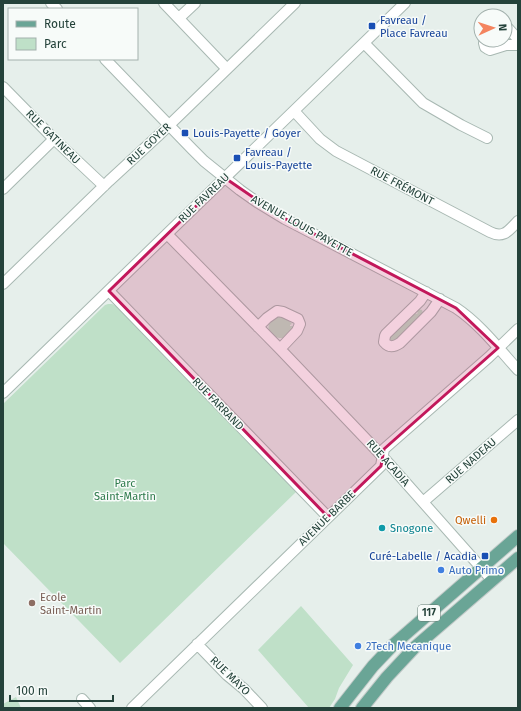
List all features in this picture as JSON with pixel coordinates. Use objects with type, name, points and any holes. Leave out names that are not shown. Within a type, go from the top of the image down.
[{"type":"main road","name":"117","points":[[340,708],[393,645],[518,536]]},
{"type":"main road","name":"117","points":[[362,708],[383,681],[400,663],[518,558]]},
{"type":"street","points":[[164,3],[227,69]]},
{"type":"street","points":[[179,18],[195,3]]},
{"type":"street","name":"RUE GOYER","points":[[3,284],[295,3]]},
{"type":"street","name":"RUE FAVREAU","points":[[3,393],[405,3]]},
{"type":"street","points":[[364,43],[422,103],[487,138]]},
{"type":"street","name":"AVENUE LOUIS PAYETTE","points":[[106,60],[196,154],[225,178],[253,199],[282,217],[456,308],[466,316],[518,370]]},
{"type":"street","name":"RUE GATINEAU","points":[[3,87],[54,139],[104,186]]},
{"type":"street","name":"RUE FRÉMONT","points":[[294,111],[320,139],[336,151],[490,232],[498,235],[504,234],[518,221]]},
{"type":"street","points":[[3,189],[54,139]]},
{"type":"street","name":"RUE ACADIA","points":[[167,234],[383,457],[492,580]]},
{"type":"street","name":"RUE FARRAND","points":[[109,291],[328,517]]},
{"type":"street","points":[[426,292],[420,301],[384,336],[384,342],[388,346],[391,347],[400,343],[431,312],[440,299]]},
{"type":"street","points":[[258,327],[277,311],[283,312],[299,321],[300,326],[297,332],[280,349]]},
{"type":"street","name":"AVENUE BARBE","points":[[132,708],[381,466],[384,449],[489,357],[518,329]]},
{"type":"street","name":"RUE NADEAU","points":[[423,502],[518,420]]},
{"type":"street","name":"RUE MAYO","points":[[197,644],[262,708]]},
{"type":"street","points":[[82,700],[90,708]]},
{"type":"highlighted area","points":[[225,178],[282,217],[456,308],[498,348],[384,449],[381,466],[328,517],[109,291]]},
{"type":"green space","name":"Parc Saint-Martin","points":[[108,304],[116,306],[296,492],[120,663],[3,543],[3,404],[105,305]]},
{"type":"green space","points":[[418,309],[422,310],[423,313],[395,340],[390,340],[390,337],[415,313],[418,313],[416,311]]},
{"type":"green space","points":[[276,317],[285,318],[292,324],[290,326],[293,326],[283,338],[272,335],[268,327],[269,323]]},
{"type":"green space","points":[[301,606],[353,665],[329,708],[309,708],[258,650]]},
{"type":"green space","points":[[16,697],[21,708],[4,708],[3,704]]},
{"type":"place","name":"Favreau / Place Favreau","points":[[372,26]]},
{"type":"place","name":"Louis-Payette / Goyer","points":[[185,133]]},
{"type":"place","name":"Favreau / Louis-Payette","points":[[237,158]]},
{"type":"place","name":"Qwelli","points":[[494,520]]},
{"type":"place","name":"Snogone","points":[[382,528]]},
{"type":"place","name":"Curé-Labelle / Acadia","points":[[485,556]]},
{"type":"place","name":"Auto Primo","points":[[441,570]]},
{"type":"place","name":"Ecole Saint-Martin","points":[[32,603]]},
{"type":"place","name":"2Tech Mecanique","points":[[358,646]]}]
